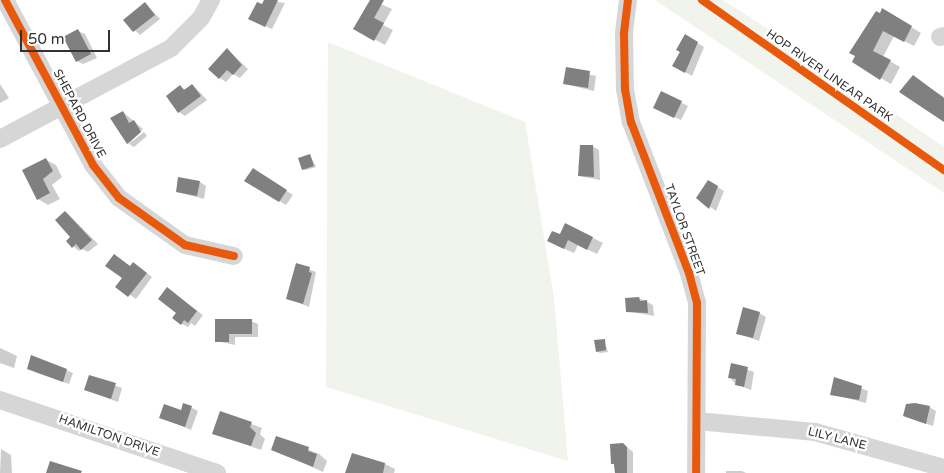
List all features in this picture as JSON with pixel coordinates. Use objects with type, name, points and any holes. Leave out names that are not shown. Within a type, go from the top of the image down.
[{"type":"street","name":"SHEPARD DRIVE","points":[[4,0],[93,165],[119,198],[185,245],[234,256]]},
{"type":"street","points":[[0,139],[171,48],[201,18],[211,0]]},
{"type":"street","name":"TAYLOR STREET","points":[[628,0],[624,34],[625,89],[632,122],[689,273],[697,303],[696,473]]},
{"type":"street","name":"HAMILTON DRIVE","points":[[0,400],[218,473]]},
{"type":"street","name":"LILY LANE","points":[[697,421],[815,432],[944,468]]},
{"type":"shaded area","points":[[655,0],[723,0],[810,56],[944,147],[944,193]]},
{"type":"shaded area","points":[[328,42],[525,122],[554,298],[568,461],[326,387]]},
{"type":"building","points":[[264,0],[278,0],[265,27],[248,19],[257,2],[262,4]]},
{"type":"building","points":[[370,0],[384,0],[374,18],[384,23],[374,41],[353,29]]},
{"type":"building","points":[[145,2],[155,15],[133,32],[123,20]]},
{"type":"building","points":[[882,8],[912,26],[904,42],[883,31],[873,51],[891,60],[880,80],[852,62],[855,56],[849,53],[876,11],[880,13]]},
{"type":"building","points":[[78,29],[91,54],[76,62],[63,37]]},
{"type":"building","points":[[685,34],[698,42],[685,73],[672,66],[680,52],[676,50]]},
{"type":"building","points":[[227,48],[242,65],[233,75],[227,70],[219,79],[208,69]]},
{"type":"building","points":[[566,67],[590,71],[588,88],[563,84]]},
{"type":"building","points":[[913,75],[944,98],[944,122],[899,92]]},
{"type":"building","points":[[192,84],[201,96],[178,113],[166,96],[180,85],[184,90]]},
{"type":"building","points":[[661,91],[682,101],[674,118],[653,108]]},
{"type":"building","points":[[123,111],[129,123],[134,120],[141,132],[127,144],[110,118]]},
{"type":"building","points":[[580,145],[593,145],[594,177],[578,176]]},
{"type":"building","points":[[310,154],[314,166],[302,170],[298,158]]},
{"type":"building","points":[[46,158],[53,171],[43,179],[50,193],[37,200],[22,170]]},
{"type":"building","points":[[253,168],[287,190],[279,202],[244,181]]},
{"type":"building","points":[[178,177],[200,181],[197,196],[176,192]]},
{"type":"building","points":[[708,180],[718,186],[709,209],[696,198]]},
{"type":"building","points":[[65,211],[92,240],[81,250],[76,244],[72,248],[66,241],[70,237],[55,220]]},
{"type":"building","points":[[565,223],[593,237],[587,250],[568,240],[564,249],[547,241],[552,231],[560,234]]},
{"type":"building","points":[[114,254],[130,266],[133,262],[147,273],[128,297],[115,287],[122,278],[105,266]]},
{"type":"building","points":[[296,263],[310,267],[309,272],[312,273],[303,304],[286,299]]},
{"type":"building","points":[[167,287],[197,311],[188,323],[184,320],[181,325],[172,318],[176,313],[158,299]]},
{"type":"building","points":[[639,297],[640,301],[647,300],[648,313],[626,312],[625,298]]},
{"type":"building","points":[[743,307],[760,312],[753,338],[736,334]]},
{"type":"building","points":[[215,319],[252,319],[252,334],[229,334],[229,342],[215,342]]},
{"type":"building","points":[[605,339],[606,350],[596,352],[594,340]]},
{"type":"building","points":[[31,355],[67,369],[63,382],[27,369]]},
{"type":"building","points":[[731,363],[748,367],[744,387],[735,385],[736,379],[728,378]]},
{"type":"building","points":[[89,375],[116,383],[111,399],[84,390]]},
{"type":"building","points":[[834,377],[862,386],[859,400],[830,395]]},
{"type":"building","points":[[183,403],[192,406],[185,427],[159,418],[164,404],[181,410]]},
{"type":"building","points":[[915,403],[930,406],[926,424],[903,416],[906,404]]},
{"type":"building","points":[[220,411],[252,422],[250,427],[256,433],[251,446],[212,434]]},
{"type":"building","points":[[276,436],[309,447],[308,451],[317,454],[313,467],[271,450]]},
{"type":"building","points":[[623,443],[627,447],[627,473],[615,473],[614,464],[611,464],[610,444]]},
{"type":"building","points":[[352,453],[385,463],[383,473],[345,473]]},
{"type":"building","points":[[50,461],[82,471],[81,473],[46,473]]},
{"type":"cycle path","points":[[5,0],[93,165],[119,198],[185,245],[234,256]]},
{"type":"cycle path","points":[[628,0],[624,34],[625,89],[631,122],[689,273],[697,303],[696,473]]},
{"type":"cycle path","name":"HOP RIVER LINEAR PARK","points":[[702,0],[944,170]]}]
